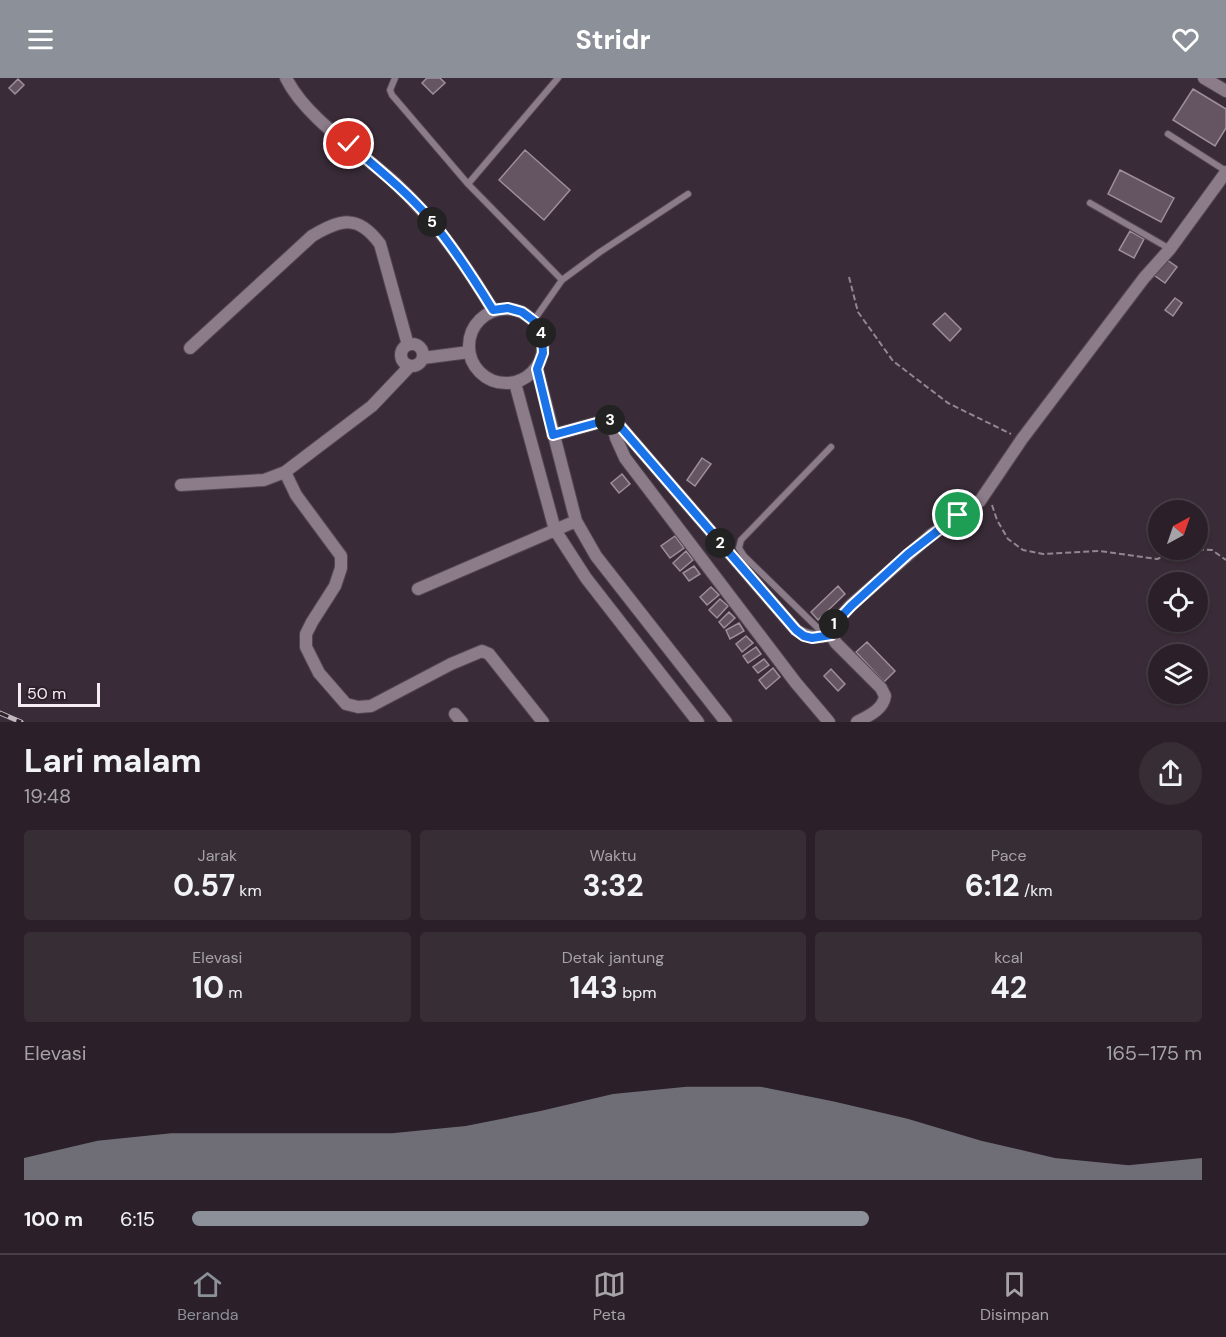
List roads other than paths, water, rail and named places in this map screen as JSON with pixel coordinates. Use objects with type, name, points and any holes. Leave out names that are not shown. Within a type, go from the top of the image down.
[{"type":"street","points":[[286,78],[303,105],[395,183],[430,219],[467,268],[493,310]]},
{"type":"street","points":[[1204,78],[1226,91]]},
{"type":"street","points":[[829,635],[832,626],[858,599],[931,536],[977,504],[1022,439],[1144,278],[1170,249],[1226,171]]},
{"type":"street","points":[[190,348],[312,236],[329,226],[344,221],[358,223],[370,231],[380,244],[408,345]]},
{"type":"street","points":[[508,308],[522,312],[534,321],[542,336],[543,353],[537,369],[515,383],[494,382],[477,371],[469,352],[470,335],[478,320],[493,310],[508,308]]},
{"type":"street","points":[[408,345],[401,354],[405,364],[410,366],[415,366],[423,358],[469,352]]},
{"type":"street","points":[[408,345],[419,347],[423,358]]},
{"type":"street","points":[[181,485],[264,480],[285,472],[372,406],[410,366]]},
{"type":"street","points":[[537,369],[576,521],[596,556],[726,722]]},
{"type":"street","points":[[515,383],[555,530],[586,578],[698,722]]},
{"type":"street","points":[[612,420],[627,434],[796,630],[812,638],[829,635]]},
{"type":"street","points":[[553,435],[612,420]]},
{"type":"street","points":[[612,420],[616,438],[625,458],[796,683],[830,722]]},
{"type":"street","points":[[285,472],[296,495],[341,556],[341,568],[335,586],[306,634],[306,647],[319,673],[341,700],[352,706],[371,706],[451,664],[482,651],[489,654],[543,722]]},
{"type":"street","points":[[418,588],[576,521]]},
{"type":"street","points":[[829,635],[881,688],[885,696],[882,705],[875,712],[857,722]]},
{"type":"lane","points":[[394,78],[390,90],[392,95],[468,184],[562,280]]},
{"type":"lane","points":[[468,184],[558,78]]},
{"type":"lane","points":[[1168,134],[1226,171]]},
{"type":"lane","points":[[534,321],[562,280],[688,194]]},
{"type":"lane","points":[[1090,203],[1170,249]]},
{"type":"lane","points":[[829,635],[739,548],[741,540],[831,447]]},
{"type":"railway","points":[[0,713],[21,722]]}]
